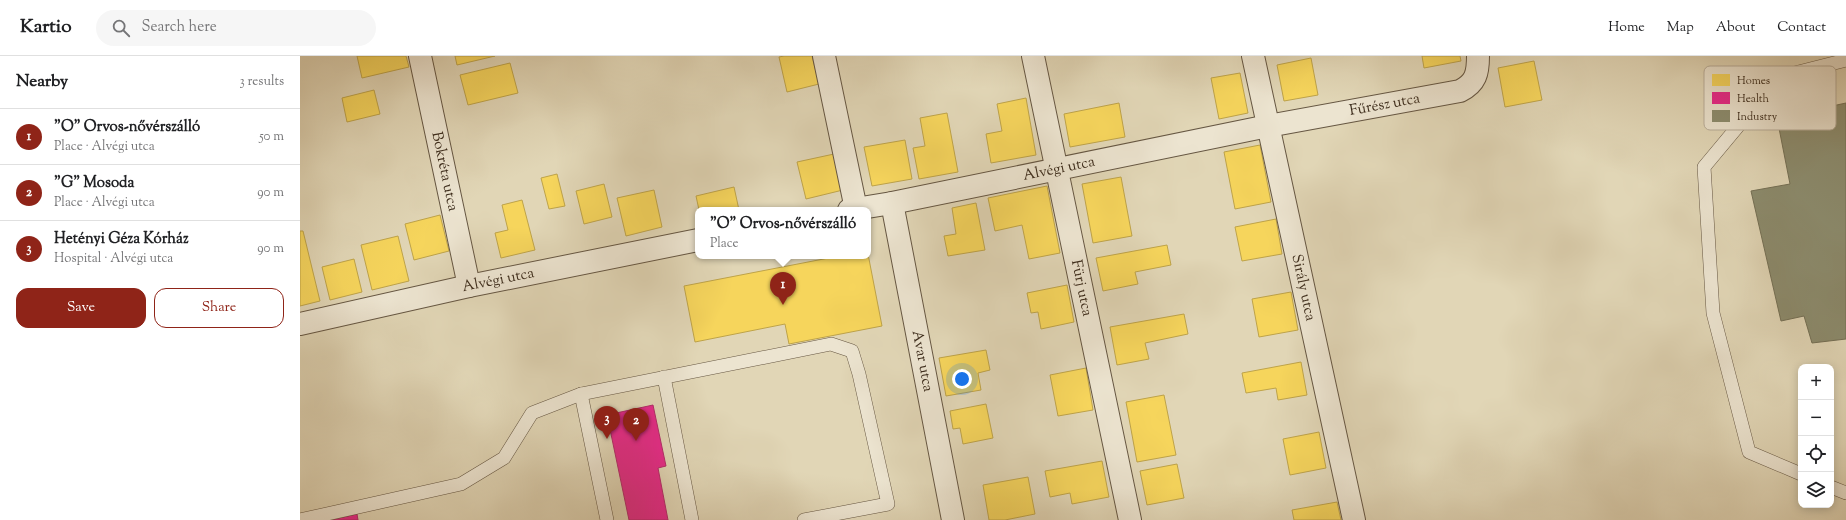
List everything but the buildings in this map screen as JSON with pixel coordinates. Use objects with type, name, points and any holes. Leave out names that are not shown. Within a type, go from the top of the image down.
[{"type":"street","name":"Bokréta utca","points":[[420,56],[469,286]]},
{"type":"street","points":[[824,56],[852,207]]},
{"type":"street","name":"Fürj utca","points":[[1033,56],[1130,520]]},
{"type":"street","name":"Sirály utca","points":[[1253,56],[1354,520]]},
{"type":"street","name":"Fűrész utca","points":[[1268,126],[1460,91],[1470,86],[1478,72],[1478,56]]},
{"type":"street","name":"Alvégi utca","points":[[865,207],[892,203],[1268,126]]},
{"type":"street","name":"Avar utca","points":[[892,203],[953,520]]},
{"type":"street","name":"Alvégi utca","points":[[300,324],[469,286],[695,241]]},
{"type":"lane","points":[[1822,66],[1846,60]]},
{"type":"lane","points":[[1735,130],[1704,167],[1713,313],[1749,452],[1798,473]]},
{"type":"lane","points":[[300,520],[461,484],[504,458],[532,413],[581,394],[831,344],[852,351],[859,374],[888,504],[804,520]]},
{"type":"lane","points":[[664,377],[692,520]]},
{"type":"lane","points":[[581,394],[607,520]]},
{"type":"lane","points":[[1834,488],[1846,494]]},
{"type":"place","name":"\"O\" Orvos-nővérszálló","points":[[783,305]]},
{"type":"place","name":"Hetényi Géza Kórház","points":[[607,439]]},
{"type":"place","name":"\"G\" Mosoda","points":[[636,441]]}]
